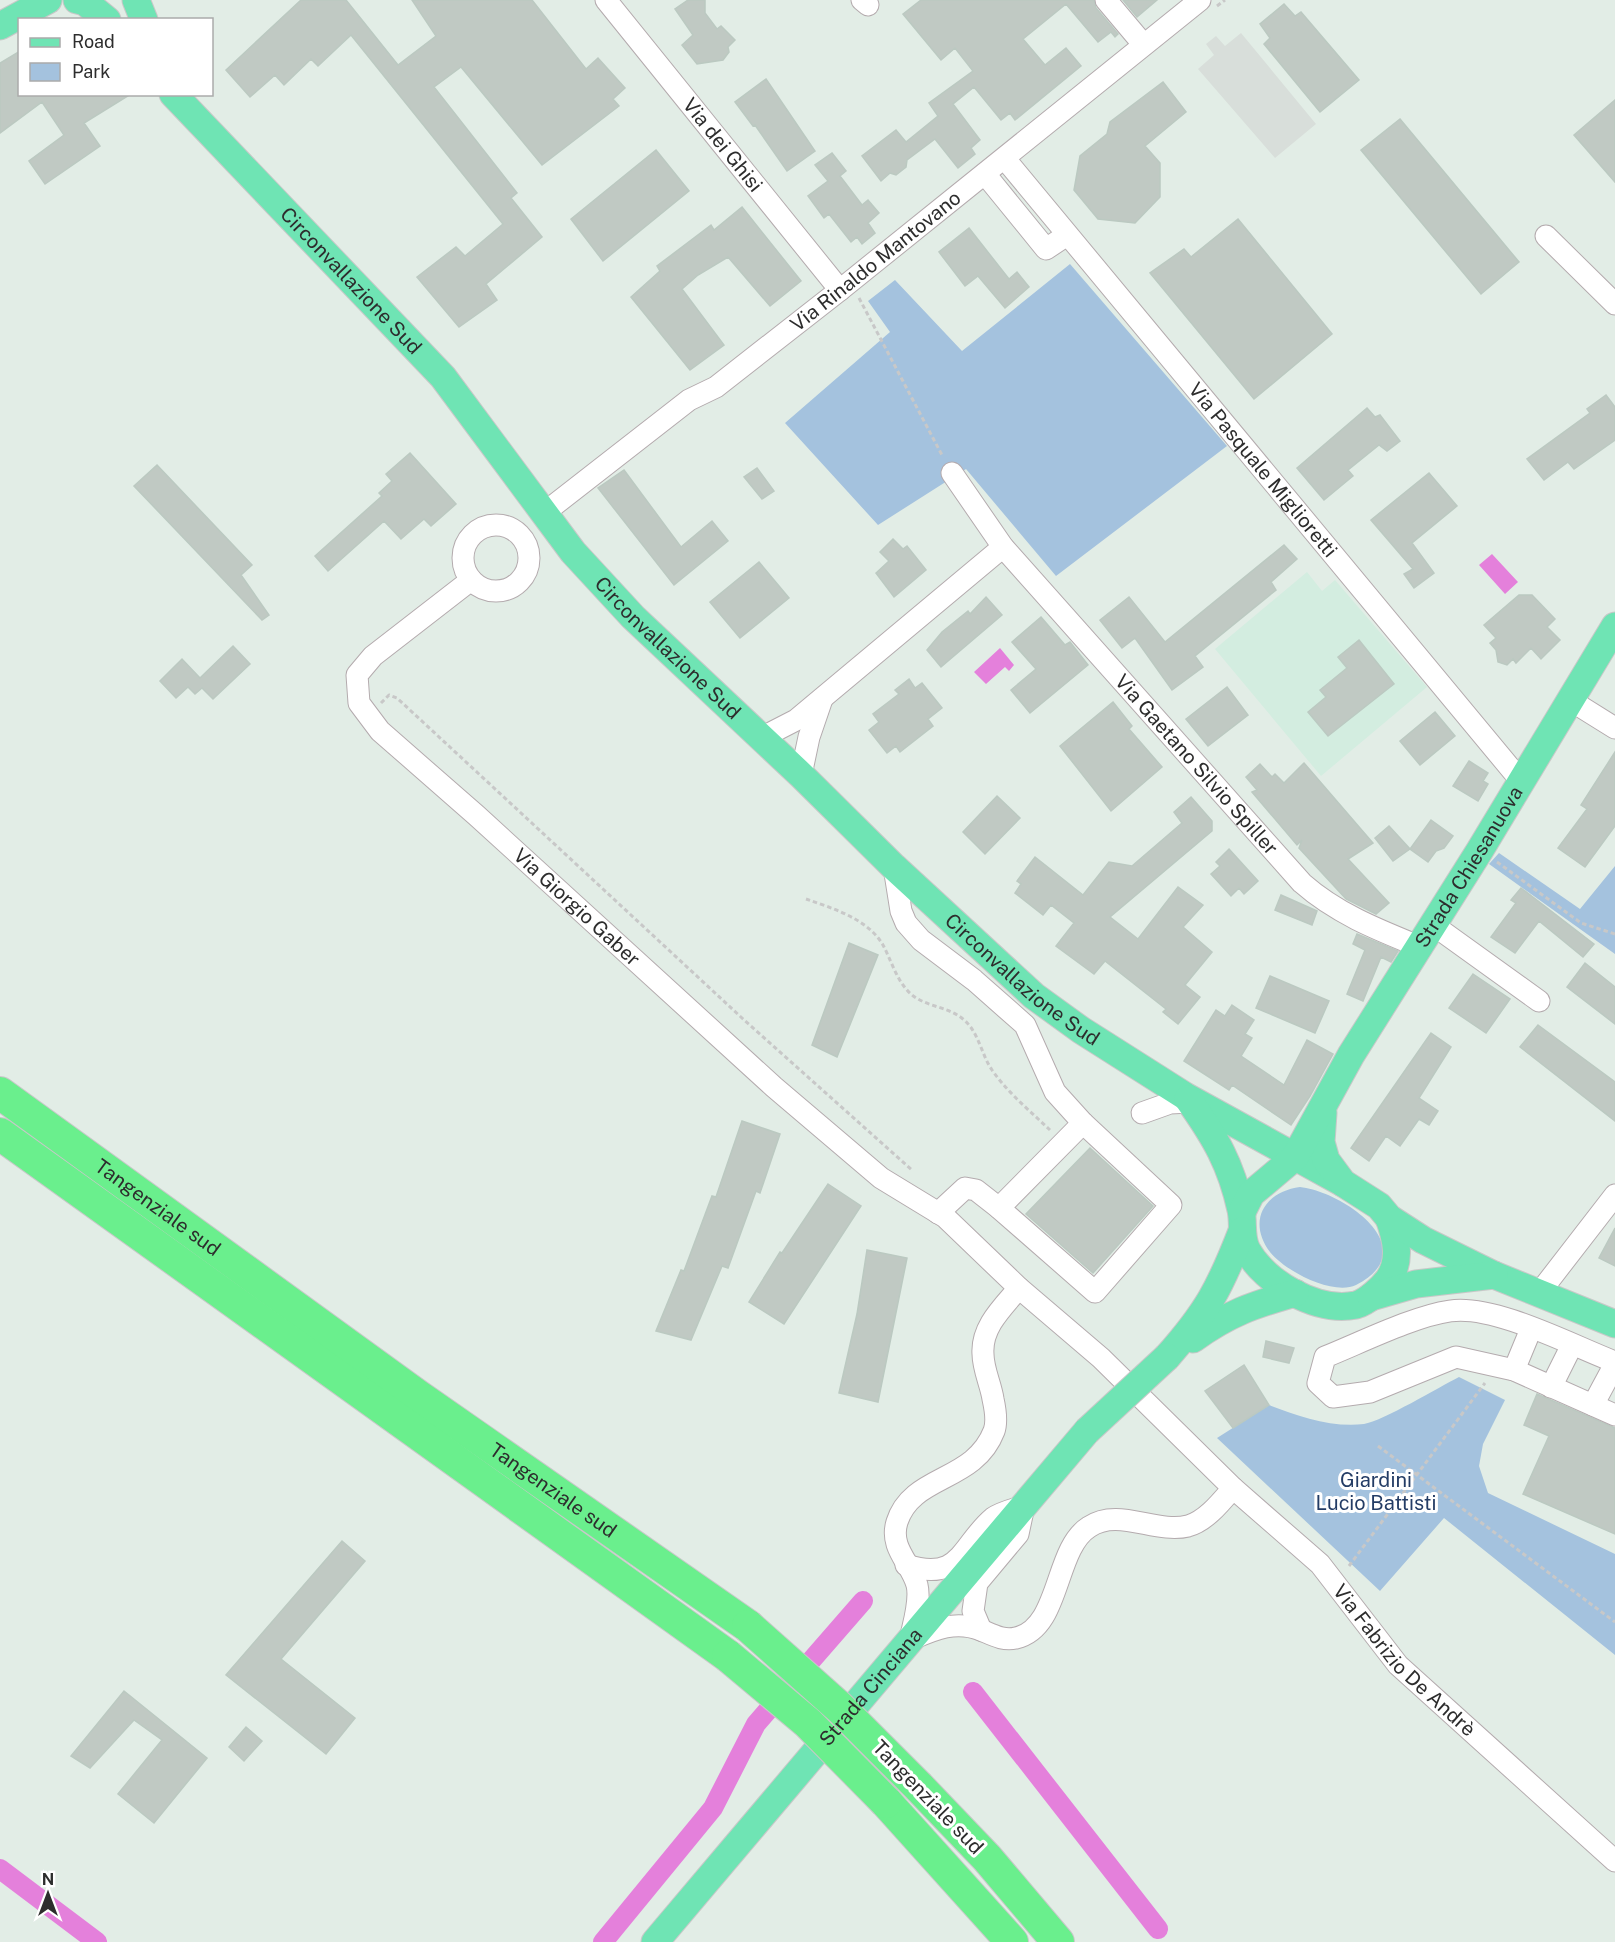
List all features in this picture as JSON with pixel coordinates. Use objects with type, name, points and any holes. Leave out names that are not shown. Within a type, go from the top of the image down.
[{"type":"highway","points":[[0,1080],[74,1132],[92,1160]]},
{"type":"highway","name":"Tangenziale sud","points":[[0,1093],[418,1396],[748,1626],[839,1707],[919,1787],[987,1857],[1058,1942]]},
{"type":"highway","name":"Tangenziale sud","points":[[0,1134],[729,1656],[808,1723],[886,1802],[1012,1942]]},
{"type":"main road","points":[[0,26],[48,0]]},
{"type":"main road","points":[[77,0],[105,13]]},
{"type":"main road","points":[[136,0],[143,18]]},
{"type":"main road","points":[[152,0],[154,18]]},
{"type":"main road","name":"Circonvallazione Sud","points":[[175,96],[443,377],[573,552],[633,617],[801,775],[894,867],[1034,996],[1081,1030],[1188,1099],[1225,1115],[1295,1157]]},
{"type":"main road","name":"Circonvallazione Sud","points":[[187,96],[213,134]]},
{"type":"main road","name":"Strada Chiesanuova","points":[[1323,1109],[1341,1072],[1480,850],[1615,626]]},
{"type":"main road","name":"Circonvallazione Sud","points":[[1188,1099],[1217,1139],[1232,1177],[1245,1247],[1254,1262],[1271,1278],[1295,1293],[1323,1304],[1344,1306],[1358,1304],[1370,1297],[1389,1279],[1396,1258],[1397,1240],[1389,1218]]},
{"type":"main road","points":[[1167,1357],[1200,1320],[1220,1287],[1251,1194],[1295,1157],[1323,1109]]},
{"type":"main road","name":"Circonvallazione Sud","points":[[1323,1109],[1321,1124],[1323,1152],[1326,1160],[1343,1183],[1379,1206],[1389,1218],[1423,1240],[1494,1275],[1615,1324]]},
{"type":"main road","points":[[1295,1157],[1343,1183]]},
{"type":"main road","name":"Circonvallazione Sud","points":[[1370,1297],[1416,1284],[1494,1275]]},
{"type":"main road","points":[[1167,1357],[1230,1315],[1250,1305],[1295,1293]]},
{"type":"main road","name":"Strada Cinciana","points":[[655,1942],[1087,1431],[1167,1357]]},
{"type":"street","name":"Via dei Ghisi","points":[[606,0],[848,292]]},
{"type":"street","points":[[1106,0],[1143,44]]},
{"type":"street","name":"Via Rinaldo Mantovano","points":[[544,513],[689,400],[716,387],[848,292],[985,174],[1200,0]]},
{"type":"street","name":"Via Pasquale Miglioretti","points":[[1005,159],[1521,781]]},
{"type":"street","points":[[985,174],[1046,249],[1067,235]]},
{"type":"street","points":[[1009,203],[1012,187],[1026,184]]},
{"type":"street","points":[[1546,236],[1615,304]]},
{"type":"street","name":"Via Gaetano Silvio Spiller","points":[[952,473],[1003,547],[1302,883],[1325,902],[1356,920],[1425,935],[1539,1001]]},
{"type":"street","points":[[762,738],[796,720],[1003,547]]},
{"type":"street","name":"Via Giorgio Gaber","points":[[471,580],[373,656],[357,675],[359,703],[380,731],[485,823],[774,1087],[881,1178],[938,1213],[1019,1288],[1101,1358],[1200,1454]]},
{"type":"street","points":[[801,775],[809,737],[822,699]]},
{"type":"street","points":[[1570,700],[1615,728]]},
{"type":"street","points":[[894,867],[901,911],[906,923],[921,940],[974,980],[1025,1025],[1037,1047],[1047,1080],[1077,1116],[1171,1205],[1095,1292],[976,1190],[965,1188],[938,1213]]},
{"type":"street","points":[[1142,1113],[1188,1099]]},
{"type":"street","points":[[999,1208],[1063,1143],[1077,1116]]},
{"type":"street","points":[[1540,1292],[1615,1195]]},
{"type":"street","points":[[1019,1288],[996,1314],[986,1333],[982,1355],[994,1402],[995,1429],[983,1449],[965,1468],[922,1488],[904,1508],[897,1522],[894,1539],[917,1586],[910,1640],[952,1624],[981,1630],[994,1637],[1016,1638],[1033,1630],[1044,1616],[1076,1542],[1089,1527],[1112,1519],[1168,1527],[1188,1526],[1211,1512],[1233,1488]]},
{"type":"street","points":[[1593,1405],[1615,1363],[1487,1312],[1450,1311],[1403,1326],[1325,1357],[1318,1383],[1333,1397],[1370,1392],[1456,1357],[1514,1370],[1615,1415]]},
{"type":"street","points":[[1514,1370],[1531,1329]]},
{"type":"street","points":[[1551,1387],[1572,1346]]},
{"type":"street","name":"Via Fabrizio De Andrè","points":[[1200,1454],[1233,1488],[1320,1564],[1398,1665],[1615,1861]]},
{"type":"street","points":[[906,1565],[936,1570],[960,1559],[994,1518],[1024,1506]]},
{"type":"street","points":[[981,1630],[973,1611],[977,1583],[1018,1534],[1024,1506]]},
{"type":"path","points":[[848,292],[952,473]]},
{"type":"path","points":[[368,716],[389,695],[397,698],[733,1010],[912,1170]]},
{"type":"path","points":[[1480,850],[1581,923],[1615,934]]},
{"type":"path","points":[[806,899],[837,910],[869,930],[882,943],[905,989],[915,998],[962,1018],[972,1029],[985,1060],[994,1073],[1063,1143]]},
{"type":"path","points":[[1349,1566],[1485,1383]]},
{"type":"path","points":[[1378,1446],[1615,1622]]},
{"type":"shaded area","points":[[1241,33],[1316,124],[1275,158],[1198,69],[1214,55],[1206,44],[1216,36],[1225,46]]},
{"type":"shaded area","points":[[1492,554],[1518,582],[1505,594],[1479,565]]},
{"type":"shaded area","points":[[1307,572],[1322,591],[1335,580],[1427,687],[1321,776],[1215,649]]},
{"type":"shaded area","points":[[1000,648],[1014,665],[1009,671],[1005,667],[986,684],[974,672]]},
{"type":"green space","points":[[1070,264],[1227,446],[1056,576],[966,469],[878,525],[785,423],[890,332],[868,301],[895,280],[962,351]]},
{"type":"green space","points":[[1499,853],[1580,909],[1615,866],[1615,954],[1489,864]]},
{"type":"green space","points":[[1300,1187],[1337,1199],[1356,1211],[1371,1224],[1381,1239],[1383,1255],[1375,1271],[1356,1285],[1346,1288],[1335,1287],[1310,1280],[1277,1259],[1263,1241],[1260,1219],[1263,1210],[1277,1195]]},
{"type":"green space","name":"Giardini Lucio Battisti","points":[[1459,1377],[1505,1400],[1483,1444],[1479,1466],[1488,1493],[1615,1554],[1615,1655],[1444,1518],[1380,1591],[1217,1438],[1269,1405],[1328,1423],[1352,1425],[1373,1422]]},
{"type":"building","points":[[301,0],[346,0],[398,65],[436,36],[412,0],[532,0],[586,69],[598,58],[625,88],[613,99],[619,106],[542,165],[461,67],[434,87],[517,193],[511,198],[542,237],[486,284],[497,300],[459,327],[417,277],[456,247],[465,256],[503,224],[351,35],[318,66],[311,59],[284,85],[275,75],[250,97],[226,70]]},
{"type":"building","points":[[688,0],[705,0],[705,13],[717,29],[721,26],[735,40],[728,47],[729,52],[723,60],[697,64],[682,45],[693,35],[675,9]]},
{"type":"building","points":[[921,0],[1094,0],[1096,8],[1118,34],[1115,37],[1111,32],[1098,42],[1066,4],[1023,39],[1045,65],[1066,48],[1081,66],[1015,120],[1010,113],[1001,120],[974,87],[953,104],[980,140],[971,148],[975,154],[958,168],[935,139],[907,160],[906,167],[896,175],[890,173],[881,181],[862,156],[896,130],[906,142],[938,116],[929,103],[973,71],[955,48],[941,60],[903,14]]},
{"type":"building","points":[[1123,0],[1157,0],[1137,17]]},
{"type":"building","points":[[1284,4],[1295,16],[1301,12],[1359,80],[1320,112],[1264,44],[1270,38],[1260,24]]},
{"type":"building","points":[[18,52],[18,96],[128,96],[84,123],[100,146],[45,184],[29,161],[64,135],[42,102],[0,133],[0,63]]},
{"type":"building","points":[[766,79],[815,151],[787,171],[755,125],[753,126],[735,102]]},
{"type":"building","points":[[1163,82],[1186,112],[1145,146],[1160,163],[1160,197],[1135,223],[1098,219],[1074,190],[1080,156],[1107,134],[1110,122]]},
{"type":"building","points":[[1615,100],[1615,182],[1574,135]]},
{"type":"building","points":[[1400,119],[1519,262],[1481,294],[1361,150]]},
{"type":"building","points":[[656,150],[689,191],[603,261],[571,219]]},
{"type":"building","points":[[832,153],[846,171],[840,176],[862,205],[868,200],[879,213],[868,223],[875,233],[862,244],[857,237],[851,242],[829,214],[824,218],[808,196],[828,181],[815,165]]},
{"type":"building","points":[[742,207],[801,281],[770,306],[728,257],[698,275],[682,289],[724,345],[690,370],[631,297],[660,271],[657,266],[711,225],[714,230]]},
{"type":"building","points":[[1238,219],[1332,334],[1254,399],[1150,273],[1184,249],[1191,257]]},
{"type":"building","points":[[969,228],[1009,279],[1017,272],[1029,287],[1005,308],[978,276],[965,286],[939,252]]},
{"type":"building","points":[[1606,395],[1615,407],[1615,440],[1574,469],[1568,462],[1544,480],[1527,459],[1590,413],[1587,409]]},
{"type":"building","points":[[1367,408],[1375,417],[1380,415],[1400,441],[1387,451],[1379,445],[1348,470],[1353,476],[1324,500],[1297,468]]},
{"type":"building","points":[[410,453],[456,504],[431,526],[424,519],[401,539],[384,521],[328,571],[315,556],[382,496],[379,493],[392,481],[386,474]]},
{"type":"building","points":[[157,465],[252,565],[241,575],[269,615],[262,620],[134,486]]},
{"type":"building","points":[[757,468],[774,491],[762,499],[744,477]]},
{"type":"building","points":[[624,470],[681,547],[712,521],[728,541],[674,585],[598,488]]},
{"type":"building","points":[[1429,473],[1457,506],[1412,543],[1434,573],[1414,588],[1404,574],[1413,569],[1371,520]]},
{"type":"building","points":[[893,539],[903,549],[907,546],[926,570],[894,597],[876,573],[889,561],[880,552]]},
{"type":"building","points":[[1284,545],[1297,559],[1271,582],[1276,590],[1195,656],[1203,667],[1172,690],[1135,638],[1122,648],[1100,620],[1129,597],[1165,642]]},
{"type":"building","points":[[759,562],[789,598],[740,638],[710,602]]},
{"type":"building","points":[[1519,595],[1532,595],[1555,619],[1547,627],[1560,640],[1541,659],[1531,648],[1516,663],[1513,659],[1507,665],[1498,662],[1496,650],[1490,643],[1496,638],[1484,625]]},
{"type":"building","points":[[986,597],[1002,615],[941,667],[927,650],[942,632],[968,611],[970,614]]},
{"type":"building","points":[[1041,617],[1065,645],[1070,642],[1088,665],[1030,713],[1011,690],[1036,669],[1012,642]]},
{"type":"building","points":[[1359,640],[1394,684],[1328,736],[1308,712],[1326,697],[1320,690],[1347,668],[1338,657]]},
{"type":"building","points":[[233,646],[250,664],[213,699],[202,688],[195,694],[188,687],[176,698],[160,681],[182,659],[200,678]]},
{"type":"building","points":[[909,679],[915,688],[922,683],[942,708],[928,719],[933,726],[900,752],[896,746],[887,753],[869,730],[879,722],[873,714],[899,694],[895,690]]},
{"type":"building","points":[[1227,687],[1248,715],[1208,746],[1186,719]]},
{"type":"building","points":[[1113,702],[1132,726],[1129,729],[1162,767],[1111,811],[1060,746]]},
{"type":"building","points":[[1435,712],[1455,736],[1420,765],[1400,741]]},
{"type":"building","points":[[1615,752],[1615,826],[1585,867],[1558,848],[1587,809],[1581,805]]},
{"type":"building","points":[[1469,761],[1488,773],[1483,781],[1488,784],[1478,801],[1453,786]]},
{"type":"building","points":[[1304,763],[1373,843],[1348,859],[1389,903],[1376,914],[1346,899],[1299,848],[1302,840],[1297,845],[1252,792],[1257,790],[1246,777],[1260,764],[1272,777],[1275,774],[1284,783]]},
{"type":"building","points":[[997,796],[1020,818],[985,854],[963,832]]},
{"type":"building","points":[[1191,797],[1212,821],[1212,831],[1110,917],[1138,939],[1178,887],[1203,905],[1183,927],[1212,952],[1185,985],[1200,997],[1178,1024],[1163,1012],[1166,1009],[1105,961],[1094,974],[1056,946],[1074,923],[1051,905],[1043,915],[1015,893],[1021,884],[1017,881],[1035,857],[1083,895],[1109,862],[1132,866],[1182,823],[1174,812]]},
{"type":"building","points":[[1431,820],[1453,836],[1444,848],[1436,851],[1428,862],[1410,849]]},
{"type":"building","points":[[1389,826],[1410,849],[1393,861],[1375,838]]},
{"type":"building","points":[[1229,849],[1258,881],[1244,894],[1239,888],[1231,896],[1211,874],[1220,866],[1216,862]]},
{"type":"building","points":[[1521,888],[1594,944],[1583,957],[1539,921],[1515,953],[1491,937],[1516,903],[1511,900]]},
{"type":"building","points":[[1281,895],[1317,911],[1312,925],[1275,910]]},
{"type":"building","points":[[1357,934],[1398,951],[1391,962],[1381,957],[1363,1001],[1347,994],[1365,950],[1353,944]]},
{"type":"building","points":[[849,943],[878,955],[837,1057],[812,1045]]},
{"type":"building","points":[[1585,963],[1615,987],[1615,1024],[1567,987]]},
{"type":"building","points":[[1473,974],[1510,999],[1486,1033],[1449,1008]]},
{"type":"building","points":[[1270,976],[1329,1001],[1315,1033],[1256,1008]]},
{"type":"building","points":[[1232,1005],[1254,1020],[1245,1034],[1252,1038],[1241,1056],[1284,1085],[1307,1040],[1333,1054],[1291,1125],[1232,1085],[1229,1090],[1184,1061],[1216,1010],[1225,1016]]},
{"type":"building","points":[[1538,1025],[1615,1082],[1615,1121],[1520,1047]]},
{"type":"building","points":[[1431,1033],[1451,1047],[1419,1098],[1438,1111],[1429,1125],[1419,1119],[1400,1146],[1386,1136],[1369,1161],[1351,1148]]},
{"type":"building","points":[[742,1121],[780,1134],[760,1193],[756,1191],[728,1268],[722,1266],[691,1340],[656,1331],[681,1270],[684,1271],[712,1196],[716,1197]]},
{"type":"building","points":[[1090,1148],[1153,1206],[1093,1273],[1026,1214]]},
{"type":"building","points":[[828,1184],[861,1206],[784,1324],[749,1302],[780,1252],[782,1253]]},
{"type":"building","points":[[1615,1228],[1615,1266],[1599,1258]]},
{"type":"building","points":[[867,1250],[907,1258],[878,1402],[839,1393],[857,1314]]},
{"type":"building","points":[[1266,1341],[1294,1348],[1289,1363],[1263,1357]]},
{"type":"building","points":[[1244,1365],[1269,1405],[1233,1428],[1205,1391]]},
{"type":"building","points":[[1537,1394],[1615,1428],[1615,1534],[1523,1494],[1549,1436],[1524,1425]]},
{"type":"building","points":[[342,1541],[365,1561],[281,1659],[355,1718],[326,1754],[226,1675]]},
{"type":"building","points":[[124,1691],[207,1758],[154,1823],[118,1794],[162,1740],[134,1720],[90,1768],[71,1756]]},
{"type":"building","points":[[246,1727],[262,1741],[244,1761],[229,1747]]},
{"type":"waterway","points":[[603,1942],[713,1808],[756,1724],[863,1601]]},
{"type":"waterway","points":[[973,1692],[1158,1929]]},
{"type":"waterway","points":[[0,1869],[97,1942]]}]
